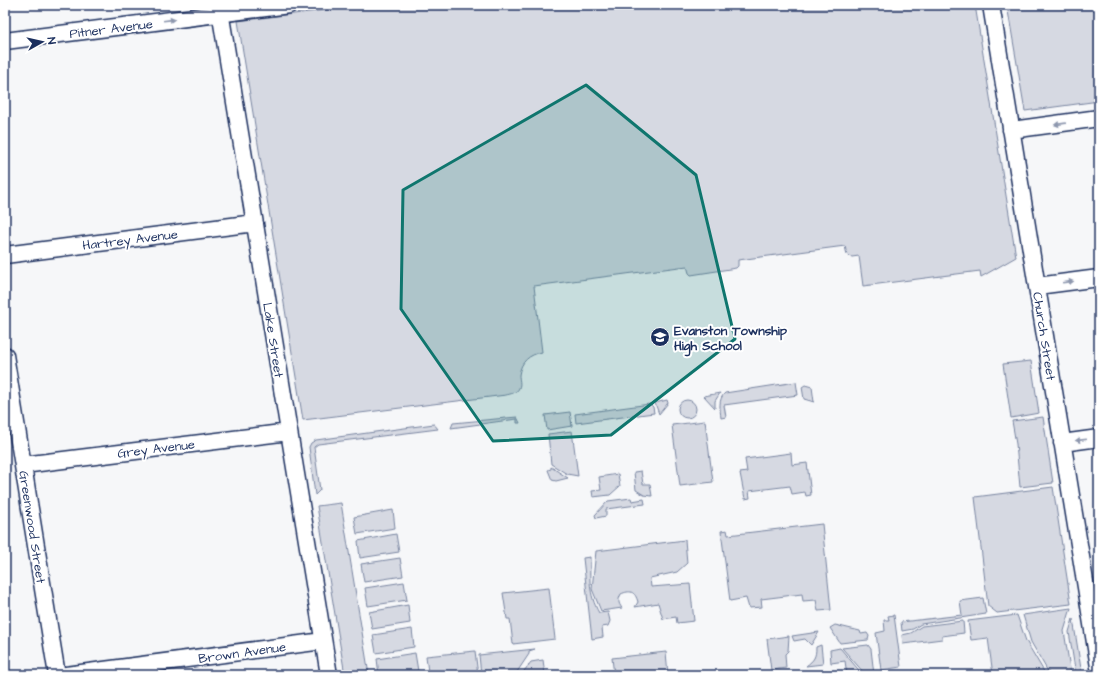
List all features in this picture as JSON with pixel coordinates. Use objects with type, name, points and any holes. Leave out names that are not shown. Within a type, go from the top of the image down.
[{"type":"street","name":"Pitner Avenue","points":[[5,41],[220,10],[289,5]]},
{"type":"street","name":"Church Street","points":[[991,5],[1062,443],[1093,598],[1099,667]]},
{"type":"street","name":"Lake Street","points":[[220,10],[329,675]]},
{"type":"street","points":[[1011,130],[1099,118]]},
{"type":"street","name":"Hartrey Avenue","points":[[5,255],[255,223]]},
{"type":"street","points":[[1037,286],[1099,278]]},
{"type":"street","name":"Greenwood Street","points":[[5,355],[57,675]]},
{"type":"street","name":"Grey Avenue","points":[[23,465],[289,432]]},
{"type":"street","points":[[1062,443],[1099,438]]},
{"type":"street","name":"Brown Avenue","points":[[66,675],[324,641]]},
{"type":"highlighted area","points":[[586,85],[696,175],[735,339],[611,435],[493,441],[401,309],[403,190]]},
{"type":"shaded area","points":[[365,5],[975,5],[1016,257],[981,277],[980,271],[863,286],[859,256],[852,257],[847,255],[845,246],[738,260],[738,266],[736,268],[691,275],[687,266],[534,286],[542,352],[526,359],[520,370],[520,386],[515,392],[506,395],[303,420],[238,21]]},
{"type":"shaded area","points":[[1007,5],[1099,5],[1099,101],[1025,111]]},
{"type":"shaded area","points":[[1031,361],[1039,413],[1011,418],[1003,364]]},
{"type":"shaded area","points":[[796,382],[798,395],[724,405],[726,417],[721,418],[720,401],[725,393]]},
{"type":"shaded area","points":[[805,385],[812,387],[814,402],[804,399],[802,387]]},
{"type":"shaded area","points":[[720,393],[715,401],[715,408],[704,396]]},
{"type":"shaded area","points":[[667,400],[668,403],[659,414],[655,403]]},
{"type":"shaded area","points":[[687,400],[693,403],[696,409],[693,415],[687,418],[681,415],[678,409],[681,403]]},
{"type":"shaded area","points":[[650,404],[653,407],[654,413],[576,423],[575,414]]},
{"type":"shaded area","points":[[570,412],[572,426],[547,430],[545,415]]},
{"type":"shaded area","points":[[517,417],[520,423],[517,423],[517,419],[451,428],[453,423]]},
{"type":"shaded area","points":[[1043,417],[1053,483],[1020,487],[1016,444],[1012,421]]},
{"type":"shaded area","points":[[705,421],[713,482],[680,486],[672,425]]},
{"type":"shaded area","points":[[434,424],[438,429],[318,444],[314,447],[320,490],[315,495],[309,447],[311,443],[316,440]]},
{"type":"shaded area","points":[[572,431],[578,476],[567,474],[551,464],[548,434]]},
{"type":"shaded area","points":[[791,453],[792,465],[807,463],[811,495],[806,496],[805,492],[792,494],[790,486],[749,491],[750,498],[745,499],[740,473],[747,472],[745,459]]},
{"type":"shaded area","points":[[551,467],[568,478],[556,481],[552,480],[548,470],[551,469]]},
{"type":"shaded area","points":[[641,471],[643,484],[650,484],[652,496],[644,495],[636,490],[634,472]]},
{"type":"shaded area","points":[[618,474],[620,486],[610,495],[593,497],[592,491],[601,490],[599,477]]},
{"type":"shaded area","points":[[1053,487],[1071,604],[997,613],[988,606],[975,497]]},
{"type":"shaded area","points":[[631,498],[632,501],[644,499],[645,504],[606,509],[606,516],[596,518],[595,515],[608,501]]},
{"type":"shaded area","points":[[341,503],[369,675],[345,675],[317,506]]},
{"type":"shaded area","points":[[393,510],[395,528],[357,534],[354,517]]},
{"type":"shaded area","points":[[822,524],[831,610],[818,611],[816,600],[803,601],[802,594],[761,599],[762,607],[749,608],[746,598],[730,601],[721,531],[727,530],[728,535]]},
{"type":"shaded area","points":[[396,534],[399,552],[360,558],[358,541]]},
{"type":"shaded area","points":[[685,540],[687,563],[677,572],[650,578],[651,587],[690,584],[694,621],[677,623],[676,617],[663,619],[658,603],[635,607],[638,602],[637,598],[632,592],[621,594],[619,601],[622,608],[601,611],[592,589],[596,551]]},
{"type":"shaded area","points":[[590,557],[590,586],[595,606],[599,613],[608,612],[610,621],[608,626],[602,627],[603,637],[592,639],[583,558]]},
{"type":"shaded area","points":[[400,558],[403,576],[364,582],[361,564]]},
{"type":"shaded area","points":[[404,582],[407,600],[368,606],[365,588]]},
{"type":"shaded area","points":[[549,588],[555,639],[513,644],[510,619],[507,619],[503,593]]},
{"type":"shaded area","points":[[983,598],[986,614],[921,624],[913,629],[902,631],[901,622],[962,615],[960,601]]},
{"type":"shaded area","points":[[408,605],[410,623],[372,629],[369,612]]},
{"type":"shaded area","points":[[1071,608],[1064,631],[1071,675],[1050,675],[1031,642],[1023,615]]},
{"type":"shaded area","points":[[894,615],[901,667],[881,670],[876,633],[885,631],[884,620],[889,620],[888,616]]},
{"type":"shaded area","points":[[1017,615],[1026,641],[1046,675],[993,675],[988,638],[971,640],[968,621]]},
{"type":"shaded area","points":[[1073,619],[1082,675],[1076,675],[1069,632]]},
{"type":"shaded area","points":[[963,621],[964,633],[942,636],[942,639],[903,644],[902,635],[911,633],[922,626]]},
{"type":"shaded area","points":[[835,625],[860,631],[861,634],[867,633],[869,636],[868,640],[840,643],[830,628]]},
{"type":"shaded area","points":[[412,629],[414,647],[376,653],[373,635]]},
{"type":"shaded area","points":[[819,632],[811,645],[805,639],[794,641],[792,636]]},
{"type":"shaded area","points":[[789,636],[788,651],[785,654],[786,668],[771,670],[767,639]]},
{"type":"shaded area","points":[[821,645],[823,664],[806,666],[814,658],[816,647]]},
{"type":"shaded area","points":[[868,645],[871,649],[874,675],[866,675],[842,648]]},
{"type":"shaded area","points":[[840,648],[863,675],[847,675],[845,661],[831,663],[830,650]]},
{"type":"shaded area","points":[[535,649],[529,651],[529,654],[515,675],[481,675],[479,655]]},
{"type":"shaded area","points":[[475,651],[478,675],[410,675],[428,672],[426,656]]},
{"type":"shaded area","points":[[666,652],[668,675],[614,675],[612,658]]},
{"type":"shaded area","points":[[415,653],[418,671],[379,675],[377,659]]},
{"type":"shaded area","points":[[543,660],[545,675],[521,675],[531,662]]},
{"type":"place","name":"Evanston Township High School","points":[[660,337]]}]
